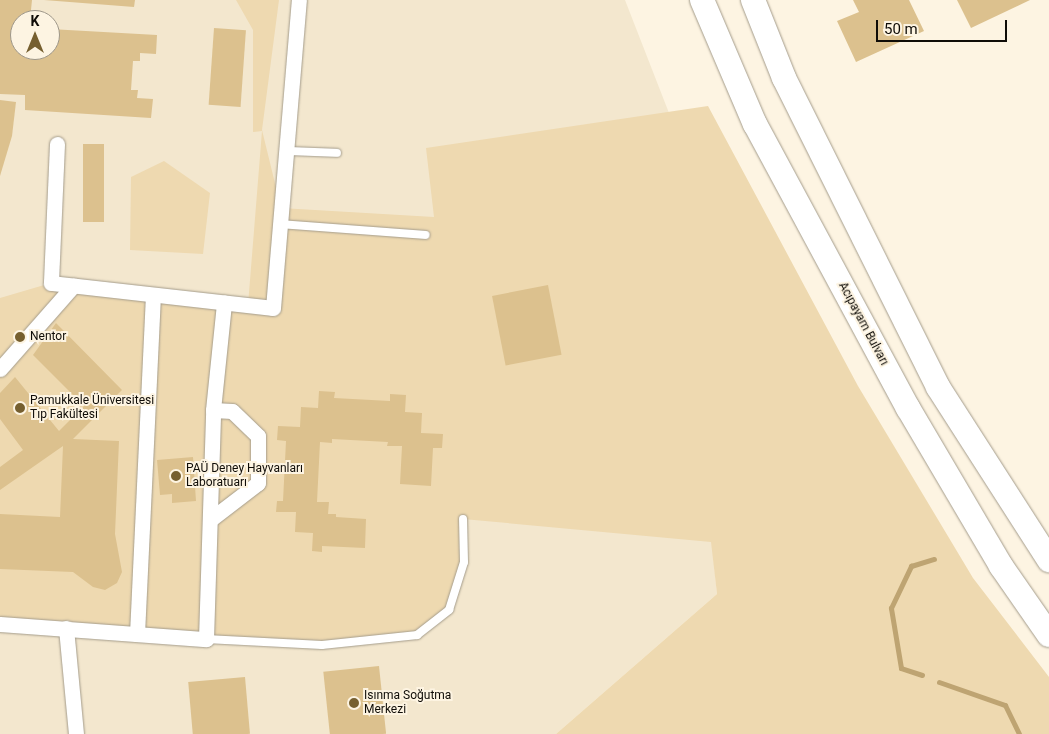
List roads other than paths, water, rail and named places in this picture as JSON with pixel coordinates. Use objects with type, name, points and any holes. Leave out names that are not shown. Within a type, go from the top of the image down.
[{"type":"main road","name":"Acıpayam Bulvarı","points":[[702,0],[755,124],[908,408],[1001,566],[1049,635]]},
{"type":"main road","points":[[752,0],[788,87],[938,387],[1049,560]]},
{"type":"main road","points":[[966,432],[1049,535]]},
{"type":"street","points":[[56,144],[51,283],[273,308],[299,0]]},
{"type":"street","points":[[0,369],[72,286]]},
{"type":"street","points":[[137,634],[153,294]]},
{"type":"street","points":[[0,624],[206,639],[212,518],[213,410],[224,303]]},
{"type":"street","points":[[212,518],[258,483],[258,436],[232,411],[213,410]]},
{"type":"street","points":[[66,628],[76,734]]},
{"type":"lane","points":[[286,151],[337,154]]},
{"type":"lane","points":[[280,224],[426,235]]},
{"type":"lane","points":[[206,639],[322,645],[417,635],[449,610],[464,562],[463,519]]},
{"type":"waterway","points":[[922,675],[901,668],[891,608],[911,566],[934,559]]},
{"type":"waterway","points":[[939,682],[1005,705],[1019,734]]},
{"type":"place","name":"Nentor","points":[[20,337]]},
{"type":"place","name":"Pamukkale Üniversitesi Tıp Fakültesi","points":[[20,408]]},
{"type":"place","name":"PAÜ Deney Hayvanları Laboratuarı","points":[[176,476]]},
{"type":"place","name":"Isınma Soğutma Merkezi","points":[[354,703]]}]
